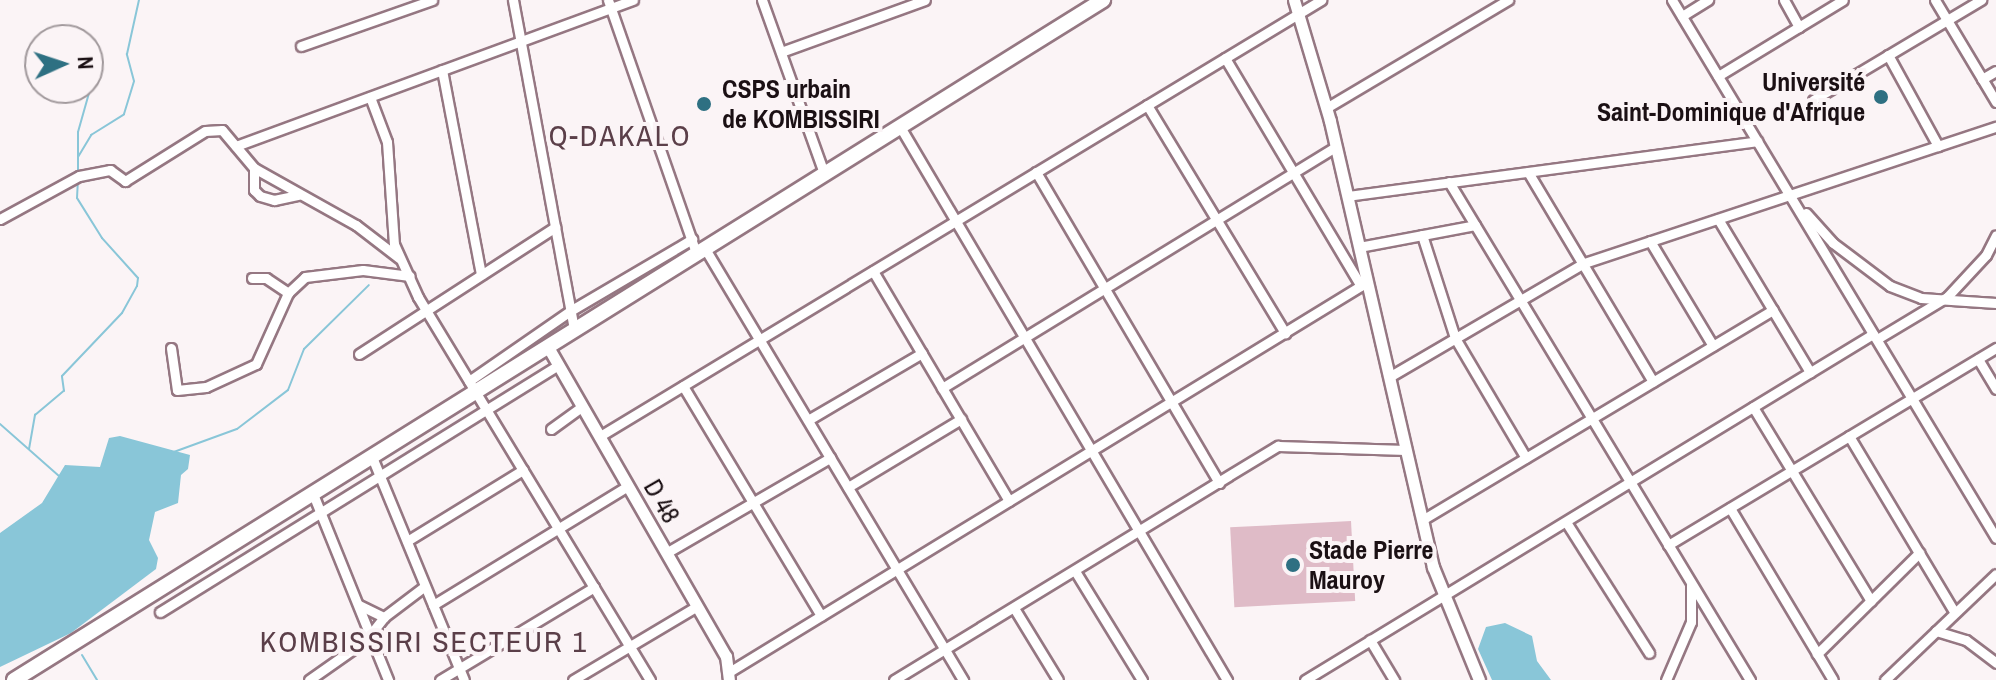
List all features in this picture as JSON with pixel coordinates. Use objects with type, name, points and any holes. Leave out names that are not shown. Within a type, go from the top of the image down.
[{"type":"highway","points":[[14,680],[372,457],[472,386],[548,347],[697,246],[824,173],[1103,0]]},
{"type":"street","points":[[301,46],[430,0]]},
{"type":"street","points":[[513,0],[574,330]]},
{"type":"street","points":[[236,146],[521,41],[609,4],[633,0]]},
{"type":"street","points":[[762,0],[824,173]]},
{"type":"street","points":[[781,52],[925,0]]},
{"type":"street","points":[[1294,0],[1336,147],[1359,247],[1364,284],[1422,520],[1445,596],[1479,680]]},
{"type":"street","points":[[600,436],[1321,0]]},
{"type":"street","points":[[1326,108],[1508,0]]},
{"type":"street","points":[[1672,0],[1996,538]]},
{"type":"street","points":[[1682,16],[1708,0]]},
{"type":"street","points":[[1784,0],[1799,27]]},
{"type":"street","points":[[1718,76],[1843,0]]},
{"type":"street","points":[[1935,0],[1996,102]]},
{"type":"street","points":[[1813,100],[1981,0]]},
{"type":"street","points":[[609,4],[697,246],[759,340],[963,680]]},
{"type":"street","points":[[1888,55],[1938,146]]},
{"type":"street","points":[[1225,58],[1364,284]]},
{"type":"street","points":[[442,70],[481,274]]},
{"type":"street","points":[[1982,79],[1996,71]]},
{"type":"street","points":[[370,97],[387,142],[392,232],[425,309],[650,680]]},
{"type":"street","points":[[1147,105],[1285,333]]},
{"type":"street","points":[[899,125],[1227,680]]},
{"type":"street","points":[[1389,377],[1584,263],[1996,127]]},
{"type":"street","points":[[0,219],[79,176],[110,170],[125,181],[205,131],[222,130],[254,168],[356,225],[405,263]]},
{"type":"street","points":[[1347,196],[1757,141]]},
{"type":"street","points":[[942,388],[1336,147]]},
{"type":"street","points":[[254,168],[254,190],[260,196],[274,200],[298,195]]},
{"type":"street","points":[[1036,172],[1219,483]]},
{"type":"street","points":[[1528,172],[1653,382]]},
{"type":"street","points":[[1449,182],[1750,680]]},
{"type":"street","points":[[1790,195],[1833,243],[1890,286],[1943,301],[1996,303]]},
{"type":"street","points":[[1718,219],[1810,372]]},
{"type":"street","points":[[1359,247],[1475,225]]},
{"type":"street","points":[[359,354],[555,227]]},
{"type":"street","points":[[1422,235],[1455,338],[1526,458]]},
{"type":"street","points":[[1310,679],[1810,372],[1943,301],[1986,255],[1996,235]]},
{"type":"street","points":[[1650,241],[1713,346]]},
{"type":"street","points":[[472,386],[570,311],[697,246]]},
{"type":"street","points":[[171,348],[180,393],[242,373],[263,356],[288,293],[315,272],[363,270],[410,276]]},
{"type":"street","points":[[873,271],[1009,501]]},
{"type":"street","points":[[252,278],[266,278],[288,293]]},
{"type":"street","points":[[729,676],[821,616],[1364,284]]},
{"type":"street","points":[[1422,520],[1773,310]]},
{"type":"street","name":"D 48","points":[[548,347],[697,606],[729,676]]},
{"type":"street","points":[[1668,545],[1996,348]]},
{"type":"street","points":[[808,420],[922,353]]},
{"type":"street","points":[[1978,359],[1996,389]]},
{"type":"street","points":[[160,612],[559,365]]},
{"type":"street","points":[[683,386],[821,616]]},
{"type":"street","points":[[551,429],[583,406]]},
{"type":"street","points":[[1753,407],[1871,601]]},
{"type":"street","points":[[848,487],[961,419]]},
{"type":"street","points":[[1849,436],[1955,613]]},
{"type":"street","points":[[894,680],[1278,446],[1406,450]]},
{"type":"street","points":[[372,457],[464,680]]},
{"type":"street","points":[[666,553],[830,458]]},
{"type":"street","points":[[407,541],[523,470]]},
{"type":"street","points":[[433,605],[628,486]]},
{"type":"street","points":[[313,494],[388,680]]},
{"type":"street","points":[[1730,508],[1833,680]]},
{"type":"street","points":[[1566,522],[1649,653]]},
{"type":"street","points":[[1817,654],[1919,553]]},
{"type":"street","points":[[1075,571],[1142,680]]},
{"type":"street","points":[[1885,680],[1996,574]]},
{"type":"street","points":[[1666,680],[1691,622],[1691,583]]},
{"type":"street","points":[[309,680],[370,637],[384,617],[425,586]]},
{"type":"street","points":[[440,680],[594,587]]},
{"type":"street","points":[[357,603],[384,617]]},
{"type":"street","points":[[573,680],[697,606]]},
{"type":"street","points":[[1014,608],[1058,680]]},
{"type":"street","points":[[1936,631],[1966,640],[1996,663]]},
{"type":"street","points":[[1370,640],[1394,680]]},
{"type":"shaded area","name":"Stade Pierre Mauroy","points":[[1351,521],[1355,601],[1234,607],[1230,527]]},
{"type":"water","points":[[120,436],[190,455],[188,469],[181,475],[178,503],[155,512],[149,540],[158,558],[156,569],[71,633],[0,667],[0,533],[42,503],[65,465],[100,467],[109,438]]},
{"type":"water","points":[[1505,623],[1532,636],[1537,661],[1551,680],[1492,680],[1478,649],[1486,627]]},
{"type":"waterway","points":[[78,157],[91,135],[124,114],[134,81],[127,54],[139,0]]},
{"type":"waterway","points":[[78,171],[78,132],[86,104]]},
{"type":"waterway","points":[[29,449],[35,415],[64,391],[62,376],[122,313],[137,286],[138,278],[102,238],[77,198],[78,181]]},
{"type":"waterway","points":[[171,453],[237,429],[288,390],[304,349],[369,285]]},
{"type":"waterway","points":[[0,424],[59,476]]},
{"type":"waterway","points":[[82,655],[97,680]]},
{"type":"place","name":"Université Saint-Dominique d'Afrique","points":[[1881,97]]},
{"type":"place","name":"CSPS urbain de KOMBISSIRI","points":[[704,104]]},
{"type":"place","name":"Stade Pierre Mauroy","points":[[1293,565]]},
{"type":"district","name":"Q-DAKALO","points":[[620,135]]},
{"type":"district","name":"KOMBISSIRI SECTEUR 1","points":[[424,641]]}]
